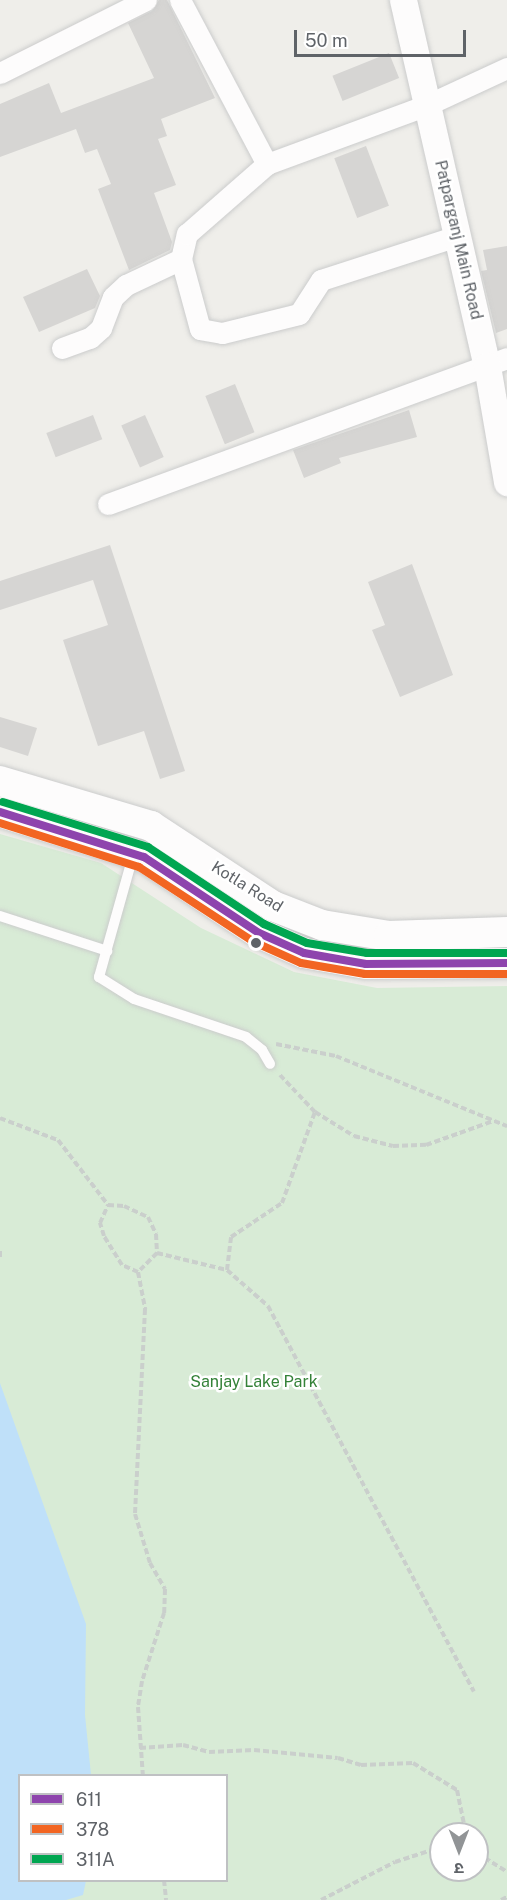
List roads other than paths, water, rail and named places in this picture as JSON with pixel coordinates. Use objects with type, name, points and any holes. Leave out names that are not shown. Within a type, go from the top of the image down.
[{"type":"main road","name":"Kotla Road","points":[[0,781],[151,826],[273,906],[322,925],[380,935],[507,932]]},
{"type":"main road","name":"Kotla Road","points":[[0,812],[134,853],[161,867],[259,933],[304,953],[366,964],[507,963]]},
{"type":"street","points":[[0,73],[146,0]]},
{"type":"street","points":[[180,0],[267,164]]},
{"type":"street","name":"Patparganj Main Road","points":[[403,0],[457,236],[497,362],[507,482]]},
{"type":"street","points":[[457,236],[321,279],[299,314],[222,333],[200,329],[181,259],[187,234],[267,164],[427,105],[507,68]]},
{"type":"street","points":[[62,348],[90,338],[101,328],[113,297],[126,285],[181,259]]},
{"type":"street","points":[[108,504],[497,362]]},
{"type":"lane","points":[[134,853],[99,977],[134,999],[246,1037],[262,1050],[270,1064]]},
{"type":"lane","points":[[0,916],[107,951]]},
{"type":"water","points":[[0,1383],[86,1624],[85,1715],[91,1774],[18,1774],[18,1882],[86,1882],[83,1895],[66,1900],[0,1900]]},
{"type":"park label","name":"Sanjay Lake Park","points":[[254,1382]]}]
